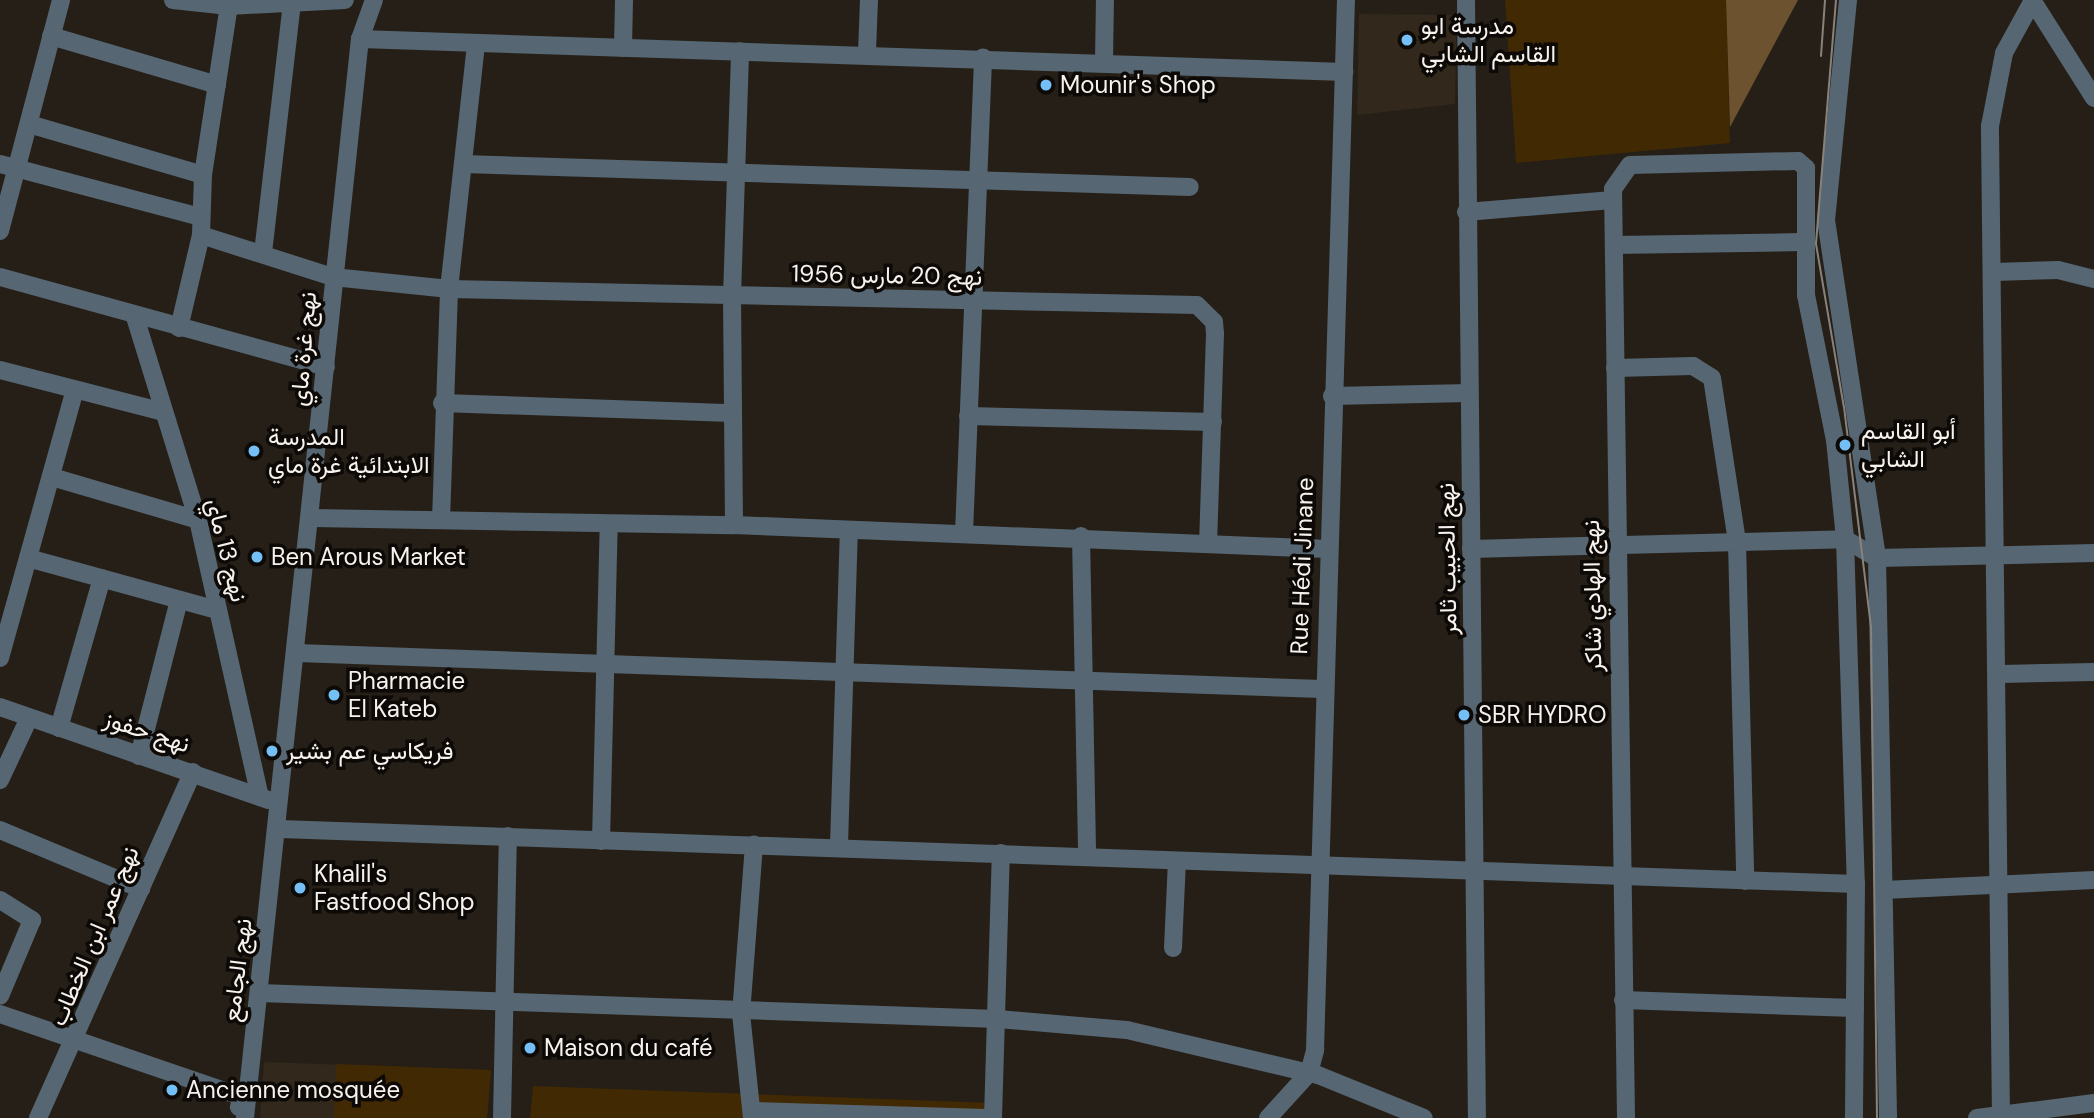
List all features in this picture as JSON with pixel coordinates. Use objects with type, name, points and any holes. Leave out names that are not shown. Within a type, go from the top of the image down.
[{"type":"street","points":[[0,231],[8,166],[29,124],[61,0]]},
{"type":"street","points":[[173,0],[229,6],[345,0]]},
{"type":"street","name":"نهج غرة ماي","points":[[280,829],[278,804],[313,518],[333,277],[360,39],[374,0]]},
{"type":"street","points":[[623,48],[624,0]]},
{"type":"street","points":[[867,52],[869,0]]},
{"type":"street","points":[[1104,61],[1105,0]]},
{"type":"street","name":"Rue Hédi Jinane","points":[[1309,1073],[1346,0]]},
{"type":"street","name":"نهج الحبيب ثامر","points":[[1466,0],[1466,212],[1478,1118]]},
{"type":"street","points":[[1847,0],[1826,220],[1877,558],[1888,1118]]},
{"type":"street","points":[[2001,1117],[2003,887],[1994,90],[2004,53],[2032,1],[2094,98]]},
{"type":"street","points":[[263,253],[292,4]]},
{"type":"street","points":[[179,328],[200,226],[202,175],[229,6]]},
{"type":"street","points":[[51,36],[216,85]]},
{"type":"street","points":[[360,39],[476,45],[867,52],[1344,72]]},
{"type":"street","points":[[441,520],[442,403],[449,289],[476,45]]},
{"type":"street","points":[[734,525],[732,296],[740,51]]},
{"type":"street","points":[[964,533],[983,57]]},
{"type":"street","points":[[29,124],[202,175]]},
{"type":"street","name":"نهج الهادي شاكر","points":[[1626,1118],[1616,543],[1615,178],[1630,165],[1803,163],[1801,242]]},
{"type":"street","points":[[464,164],[736,170],[1190,187]]},
{"type":"street","name":"نهج 20 مارس 1956","points":[[8,166],[200,226],[263,253],[333,277],[449,289],[1197,305],[1214,322],[1208,540]]},
{"type":"street","points":[[1466,212],[1613,200]]},
{"type":"street","points":[[1614,245],[1801,242],[1845,539],[1856,884],[1854,1118]]},
{"type":"street","points":[[1994,272],[2058,270],[2094,279]]},
{"type":"street","points":[[0,277],[135,317],[326,367]]},
{"type":"street","name":"نهج 13 ماي","points":[[135,317],[160,411],[198,520],[260,797]]},
{"type":"street","points":[[1615,368],[1693,366],[1712,378],[1737,542],[1745,881]]},
{"type":"street","points":[[0,369],[160,411]]},
{"type":"street","points":[[0,658],[75,390]]},
{"type":"street","points":[[1332,396],[1468,393]]},
{"type":"street","points":[[442,403],[732,413]]},
{"type":"street","points":[[968,416],[1213,422]]},
{"type":"street","points":[[52,477],[198,520]]},
{"type":"street","points":[[313,518],[734,525],[849,531],[1208,540],[1328,549]]},
{"type":"street","points":[[601,841],[603,668],[609,524]]},
{"type":"street","points":[[839,845],[849,531]]},
{"type":"street","points":[[1081,536],[1087,856]]},
{"type":"street","points":[[1471,549],[1616,543],[1845,539],[1877,558],[2094,553]]},
{"type":"street","points":[[29,558],[217,610]]},
{"type":"street","points":[[60,728],[102,578]]},
{"type":"street","points":[[139,756],[179,600]]},
{"type":"street","points":[[297,653],[603,668],[1321,689]]},
{"type":"street","points":[[2001,674],[2094,672]]},
{"type":"street","name":"نهج حفوز","points":[[0,707],[193,772],[278,804]]},
{"type":"street","points":[[0,780],[29,718]]},
{"type":"street","name":"نهج عمر ابن الخطاب","points":[[38,1118],[76,1040],[193,772]]},
{"type":"street","points":[[280,829],[601,841],[839,845],[1316,867],[1475,868],[1856,884]]},
{"type":"street","name":"نهج الجامع","points":[[245,1118],[245,1098],[280,829]]},
{"type":"street","points":[[0,830],[141,889]]},
{"type":"street","points":[[502,1118],[507,1005],[508,836]]},
{"type":"street","points":[[754,844],[741,1014],[752,1115],[993,1118],[1001,853]]},
{"type":"street","points":[[1173,948],[1177,861]]},
{"type":"street","points":[[1884,890],[2003,887],[2094,880]]},
{"type":"street","points":[[0,900],[32,920],[0,996]]},
{"type":"street","points":[[259,993],[741,1014],[998,1019],[1127,1030],[1309,1073],[1424,1118]]},
{"type":"street","points":[[1623,1000],[1855,1008]]},
{"type":"street","points":[[0,1014],[245,1098],[233,1118]]},
{"type":"street","points":[[1268,1118],[1309,1073]]},
{"type":"street","points":[[1977,1118],[2094,1103]]},
{"type":"shaded area","points":[[1505,0],[1726,0],[1730,143],[1516,163]]},
{"type":"shaded area","points":[[1726,0],[1798,0],[1730,127]]},
{"type":"shaded area","name":"مدرسة ابو القاسم الشابي","points":[[1359,14],[1457,15],[1455,104],[1357,115]]},
{"type":"shaded area","points":[[264,1062],[491,1070],[487,1118],[260,1118]]},
{"type":"shaded area","points":[[336,1064],[491,1070],[487,1118],[334,1118]]},
{"type":"shaded area","points":[[533,1086],[992,1103],[991,1118],[530,1118]]},
{"type":"tram line","points":[[1821,56],[1825,0]]},
{"type":"tram line","points":[[1836,0],[1816,244],[1844,407],[1871,626],[1877,1118]]},
{"type":"place","name":"مدرسة ابو القاسم الشابي","points":[[1407,40]]},
{"type":"place","name":"Mounir's Shop","points":[[1046,85]]},
{"type":"place","name":"أبو القاسم الشابي","points":[[1845,445]]},
{"type":"place","name":"المدرسة الابتدائية غرة ماي","points":[[254,451]]},
{"type":"place","name":"Ben Arous Market","points":[[257,557]]},
{"type":"place","name":"Pharmacie El Kateb","points":[[334,695]]},
{"type":"place","name":"SBR HYDRO","points":[[1464,715]]},
{"type":"place","name":"فريكاسي عم بشير","points":[[272,751]]},
{"type":"place","name":"Khalil's Fastfood Shop","points":[[300,888]]},
{"type":"place","name":"Maison du café","points":[[530,1048]]},
{"type":"place","name":"Ancienne mosquée","points":[[172,1090]]}]
